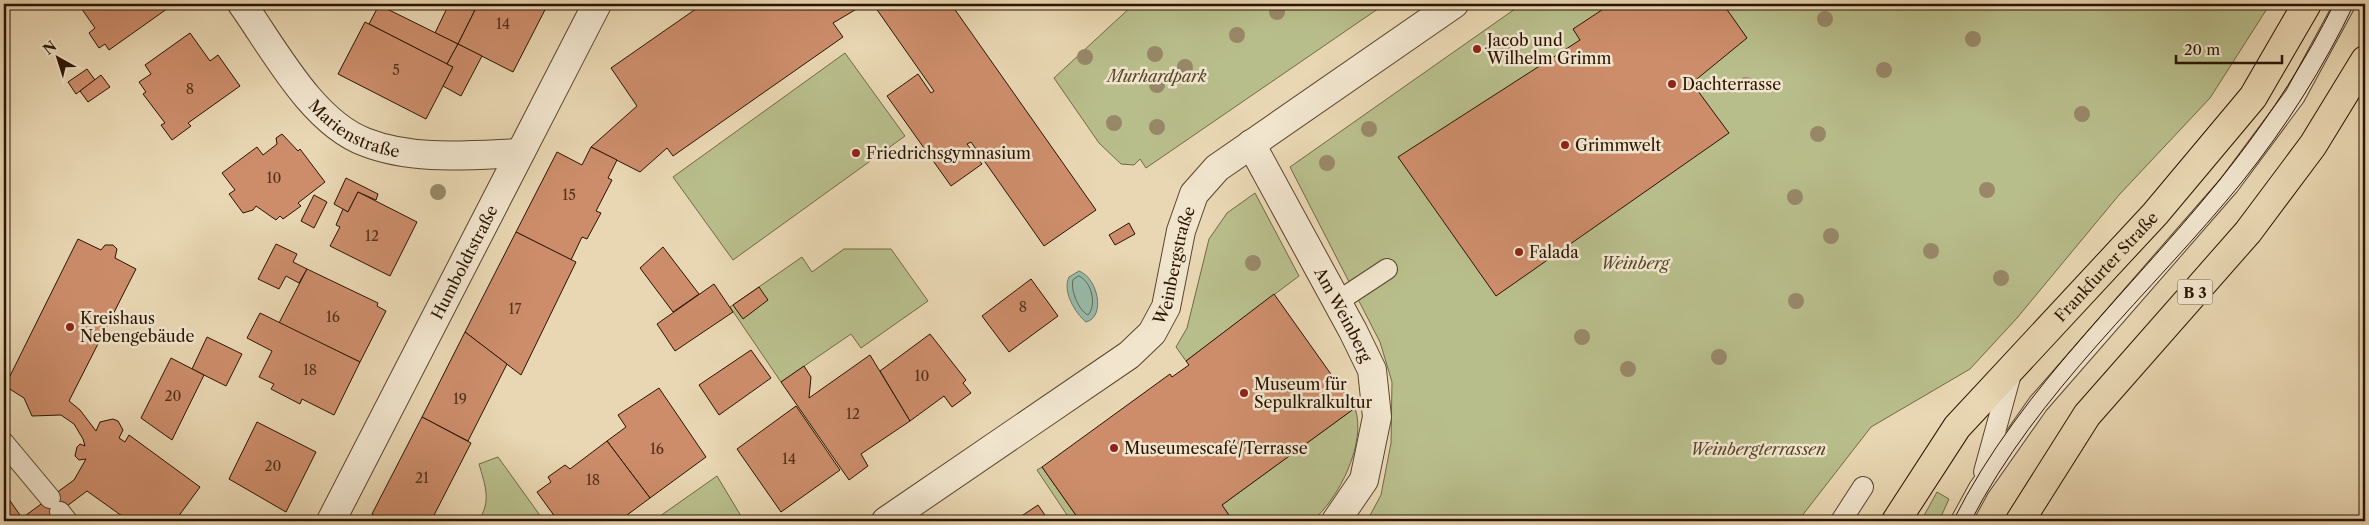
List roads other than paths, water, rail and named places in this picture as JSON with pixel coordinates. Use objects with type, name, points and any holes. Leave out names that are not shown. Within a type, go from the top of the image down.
[{"type":"main road","name":"Frankfurter Straße","points":[[1896,521],[1957,427],[2155,214],[2253,97],[2307,4]]},
{"type":"main road","name":"B 3","points":[[2020,521],[2087,415],[2248,232],[2314,145],[2365,60]]},
{"type":"street","name":"Marienstraße","points":[[242,4],[303,91],[334,123],[352,136],[366,143],[408,153],[462,156],[520,153]]},
{"type":"street","name":"Humboldtstraße","points":[[331,521],[597,4]]},
{"type":"street","name":"Weinbergstraße","points":[[886,521],[1129,354],[1152,333],[1166,307],[1181,232],[1194,194],[1217,168],[1454,4]]},
{"type":"street","name":"Am Weinberg","points":[[1251,144],[1372,370],[1377,417],[1364,480],[1336,521]]},
{"type":"lane","points":[[1961,521],[1980,488],[2038,404],[2229,185],[2295,96],[2345,4]]},
{"type":"lane","points":[[1337,302],[1387,269]]},
{"type":"lane","points":[[1980,488],[2013,366]]},
{"type":"lane","points":[[4,444],[59,510]]},
{"type":"lane","points":[[1840,521],[1864,487]]},
{"type":"water","points":[[1079,271],[1091,281],[1097,297],[1098,306],[1096,313],[1092,319],[1086,322],[1074,307],[1067,289],[1069,277]]},
{"type":"tram line","points":[[1953,521],[1981,471],[2047,379],[2233,163],[2275,105],[2300,66],[2334,4]]},
{"type":"tram line","points":[[1971,521],[1998,474],[2028,429],[2097,345],[2207,223],[2258,161],[2289,118],[2317,74],[2354,4]]},
{"type":"place","name":"Jacob und Wilhelm Grimm","points":[[1477,49]]},
{"type":"place","name":"Dachterrasse","points":[[1672,84]]},
{"type":"place","name":"Grimmwelt","points":[[1565,145]]},
{"type":"place","name":"Friedrichsgymnasium","points":[[856,153]]},
{"type":"place","name":"Falada","points":[[1519,252]]},
{"type":"place","name":"Kreishaus Nebengebäude","points":[[70,327]]},
{"type":"place","name":"Museum für Sepulkralkultur","points":[[1244,393]]},
{"type":"place","name":"Museumescafé/Terrasse","points":[[1114,448]]},
{"type":"park label","name":"Murhardpark","points":[[1157,76]]},
{"type":"park label","name":"Weinberg","points":[[1635,263]]},
{"type":"park label","name":"Weinbergterrassen","points":[[1758,449]]}]
